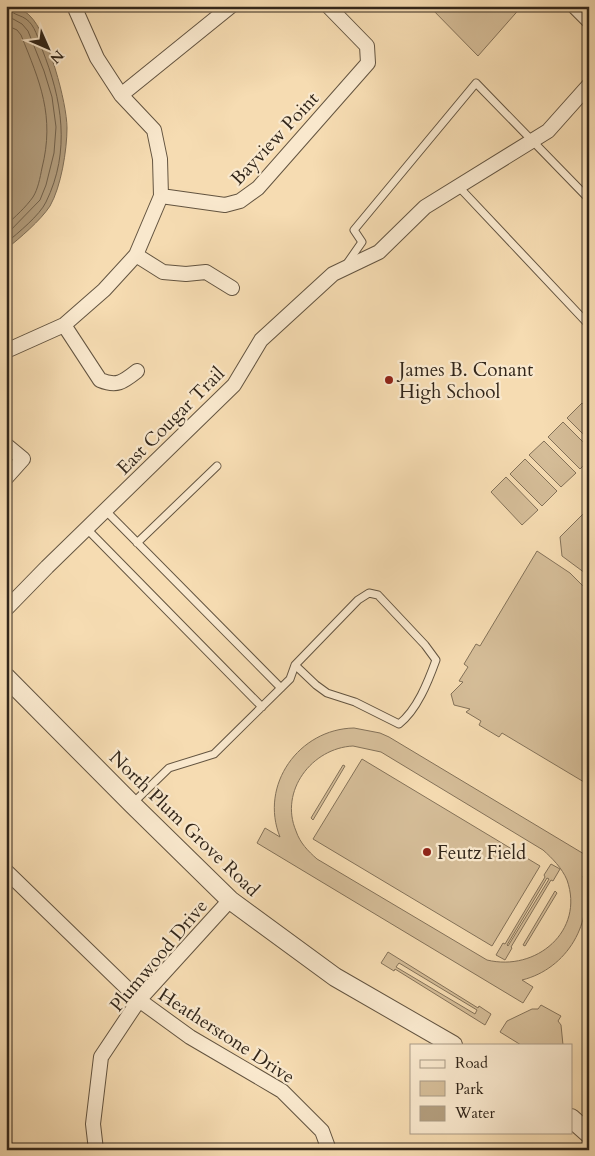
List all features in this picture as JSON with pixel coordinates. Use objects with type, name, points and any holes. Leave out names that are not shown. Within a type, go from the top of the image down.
[{"type":"street","points":[[6,351],[64,325],[104,290],[136,255],[161,196],[160,159],[154,130],[121,95],[97,58],[74,6]]},
{"type":"street","points":[[121,95],[231,6]]},
{"type":"street","name":"Bayview Point","points":[[161,196],[225,205],[240,201],[258,188],[368,63],[367,46],[328,6]]},
{"type":"street","points":[[574,6],[589,21]]},
{"type":"street","name":"East Cougar Trail","points":[[6,609],[234,385],[261,340],[333,274],[379,252],[425,207],[548,131],[589,85]]},
{"type":"street","points":[[136,255],[163,272],[186,274],[206,272],[232,288]]},
{"type":"street","points":[[64,325],[100,380],[109,384],[120,383],[137,372]]},
{"type":"street","points":[[6,445],[23,459],[6,478]]},
{"type":"street","name":"North Plum Grove Road","points":[[6,677],[230,900],[335,977],[451,1044]]},
{"type":"street","name":"Heatherstone Drive","points":[[6,871],[139,1000],[190,1037],[282,1091],[322,1131],[329,1150]]},
{"type":"street","name":"Plumwood Drive","points":[[96,1150],[93,1124],[101,1057],[139,1000],[230,900]]},
{"type":"street","points":[[572,1119],[589,1134]]},
{"type":"lane","points":[[343,270],[362,242],[354,230],[476,84],[589,199]]},
{"type":"lane","points":[[458,186],[589,325]]},
{"type":"lane","points":[[137,542],[217,466]]},
{"type":"lane","points":[[106,511],[280,688]]},
{"type":"lane","points":[[87,529],[262,706]]},
{"type":"lane","points":[[132,804],[169,768],[214,754],[290,679],[295,665],[358,600],[369,593],[378,595],[425,645],[436,660],[431,674],[409,716],[399,724],[355,702],[327,693],[295,665]]},
{"type":"green space","points":[[429,6],[522,6],[478,56]]},
{"type":"green space","points":[[582,403],[589,410],[589,440],[567,418]]},
{"type":"green space","points":[[563,422],[589,448],[589,460],[580,469],[548,437]]},
{"type":"green space","points":[[544,441],[576,473],[561,487],[529,455]]},
{"type":"green space","points":[[525,459],[557,491],[542,506],[510,474]]},
{"type":"green space","points":[[506,477],[538,510],[522,525],[491,492]]},
{"type":"green space","points":[[589,508],[589,576],[562,556],[560,537]]},
{"type":"green space","points":[[537,551],[570,573],[589,592],[589,785],[502,733],[499,737],[479,725],[481,721],[466,712],[470,709],[454,705],[451,694],[463,682],[459,681],[468,667],[464,664],[476,644],[480,646]]},
{"type":"green space","points":[[354,728],[380,733],[389,737],[589,857],[589,878],[583,876],[586,893],[585,910],[581,926],[574,941],[552,966],[522,980],[533,987],[523,1003],[257,843],[265,828],[280,837],[275,817],[275,798],[280,780],[288,763],[301,749],[316,738],[334,731]],"holes":[[[353,746],[381,752],[543,850],[556,864],[567,880],[571,899],[569,916],[563,931],[552,944],[539,953],[523,960],[505,962],[487,960],[317,859],[307,850],[298,835],[292,816],[292,801],[296,787],[303,774],[312,763],[324,754],[338,749]]]},
{"type":"green space","name":"Feutz Field","points":[[362,759],[540,866],[492,946],[313,839]]},
{"type":"green space","points":[[343,765],[345,766],[313,820],[311,818]]},
{"type":"green space","points":[[551,864],[560,869],[553,881],[551,880],[505,960],[496,955],[503,943],[505,944],[545,877],[544,875]],"holes":[[[547,878],[549,879],[508,946]]]},
{"type":"green space","points":[[555,891],[557,893],[525,946],[523,945]]},
{"type":"green space","points":[[388,952],[478,1008],[479,1006],[491,1014],[485,1025],[395,969],[394,971],[381,963]],"holes":[[[399,963],[477,1010],[475,1014],[396,967]]]},
{"type":"green space","points":[[541,1005],[561,1016],[558,1021],[561,1025],[563,1044],[519,1044],[500,1032],[507,1021],[532,1009],[538,1009]]},
{"type":"water","points":[[6,6],[19,9],[28,14],[37,25],[43,37],[50,52],[60,86],[67,128],[63,168],[50,206],[36,223],[6,249]]},
{"type":"place","name":"James B. Conant High School","points":[[389,380]]},
{"type":"place","name":"Feutz Field","points":[[427,852]]}]
